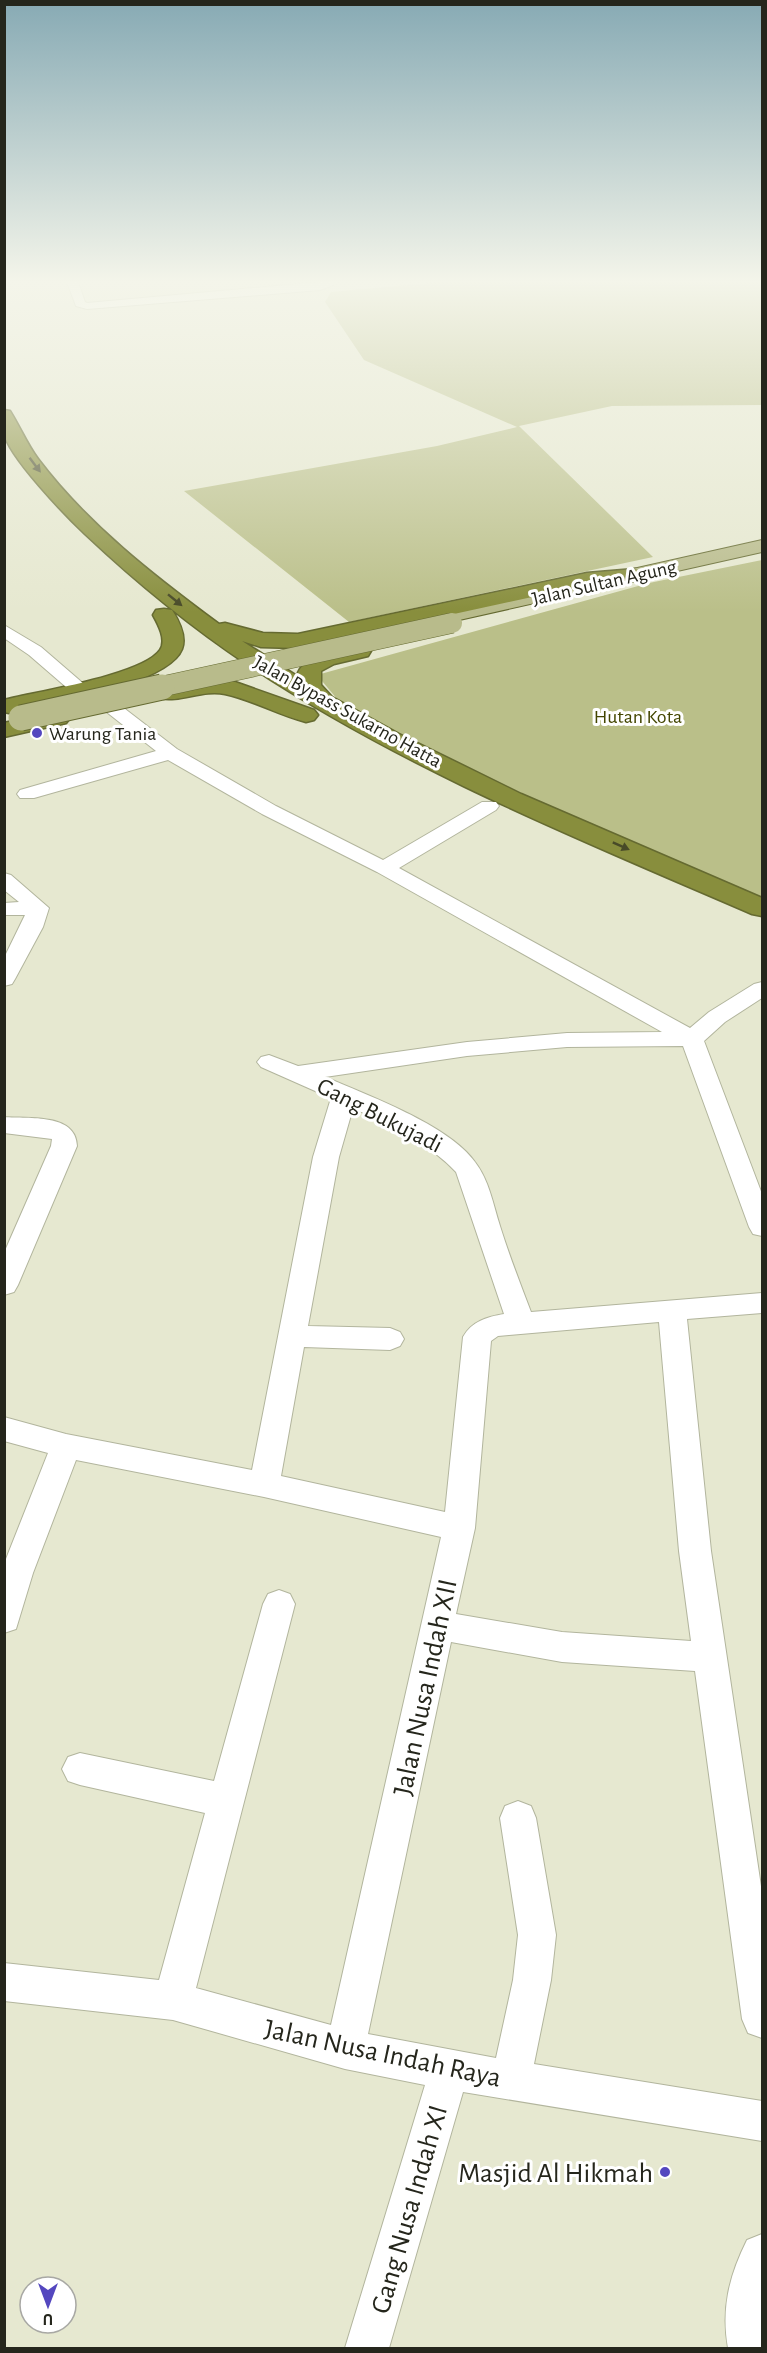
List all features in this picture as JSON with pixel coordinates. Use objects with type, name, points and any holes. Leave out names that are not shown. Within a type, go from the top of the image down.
[{"type":"highway","name":"Jalan Bypass Sukarno Hatta","points":[[4,415],[29,458],[82,522],[196,617],[270,670],[315,708],[489,806],[749,909]]},
{"type":"highway","name":"Jalan Bypass Sukarno Hatta","points":[[4,449],[55,515],[102,564],[230,667],[315,708],[406,747],[749,909],[762,930]]},
{"type":"highway","points":[[196,617],[255,639],[298,642],[587,579],[640,578]]},
{"type":"highway","points":[[298,642],[281,650],[278,658],[286,663],[294,664],[321,660],[625,589],[640,578]]},
{"type":"highway","points":[[9,716],[79,689],[147,669],[167,657],[173,640],[164,615]]},
{"type":"highway","points":[[9,716],[111,706],[190,688],[227,687],[315,708],[307,674],[321,660]]},
{"type":"highway","points":[[112,680],[170,668],[189,668],[201,671],[205,678],[201,683],[190,688]]},
{"type":"main road","name":"Jalan Sultan Agung","points":[[640,578],[762,546]]},
{"type":"main road","name":"Jalan Sultan Agung","points":[[9,716],[640,578],[762,555]]},
{"type":"street","points":[[4,630],[35,651],[79,689]]},
{"type":"street","points":[[111,706],[170,753],[269,810],[384,868],[692,1039],[762,1227]]},
{"type":"street","points":[[27,794],[170,753]]},
{"type":"street","points":[[384,868],[412,849],[489,806]]},
{"type":"street","points":[[356,853],[412,849]]},
{"type":"street","points":[[4,879],[38,908]]},
{"type":"street","points":[[4,909],[38,908]]},
{"type":"street","points":[[4,979],[32,927],[38,908]]},
{"type":"street","points":[[295,1074],[467,1049],[567,1040],[692,1039],[717,1017],[762,989]]},
{"type":"street","name":"Gang Bukujadi","points":[[269,1062],[334,1089],[344,1096],[423,1133],[448,1148],[465,1166],[506,1325]]},
{"type":"street","points":[[264,1485],[326,1157],[344,1096]]},
{"type":"street","points":[[4,1125],[54,1130],[64,1135],[64,1146],[4,1285]]},
{"type":"street","points":[[506,1325],[762,1304]]},
{"type":"street","points":[[672,1311],[695,1551],[762,2019]]},
{"type":"street","name":"Jalan Nusa Indah XII","points":[[345,2049],[459,1528],[477,1337],[483,1330],[506,1325]]},
{"type":"street","points":[[293,1336],[390,1339]]},
{"type":"street","points":[[4,1429],[66,1446],[264,1485],[459,1528]]},
{"type":"street","points":[[4,1619],[11,1573],[66,1446]]},
{"type":"street","points":[[173,2001],[279,1604]]},
{"type":"street","points":[[438,1625],[570,1648],[710,1657]]},
{"type":"street","points":[[80,1769],[227,1801]]},
{"type":"street","points":[[511,2080],[532,1980],[537,1935],[518,1818]]},
{"type":"street","name":"Jalan Nusa Indah Raya","points":[[4,1982],[173,2001],[345,2049],[449,2070],[762,2121]]},
{"type":"street","name":"Gang Nusa Indah XI","points":[[367,2349],[449,2070]]},
{"type":"street","points":[[750,2349],[745,2324],[746,2298],[753,2273],[762,2255]]},
{"type":"green space","points":[[437,392],[762,392],[762,405],[612,406],[519,426],[653,557],[349,622],[184,491],[437,446],[517,427]]},
{"type":"green space","name":"Hutan Kota","points":[[762,560],[762,908],[426,758],[343,706],[317,675],[649,583]]},
{"type":"place","name":"Warung Tania","points":[[37,733]]},
{"type":"place","name":"Masjid Al Hikmah","points":[[665,2172]]}]
